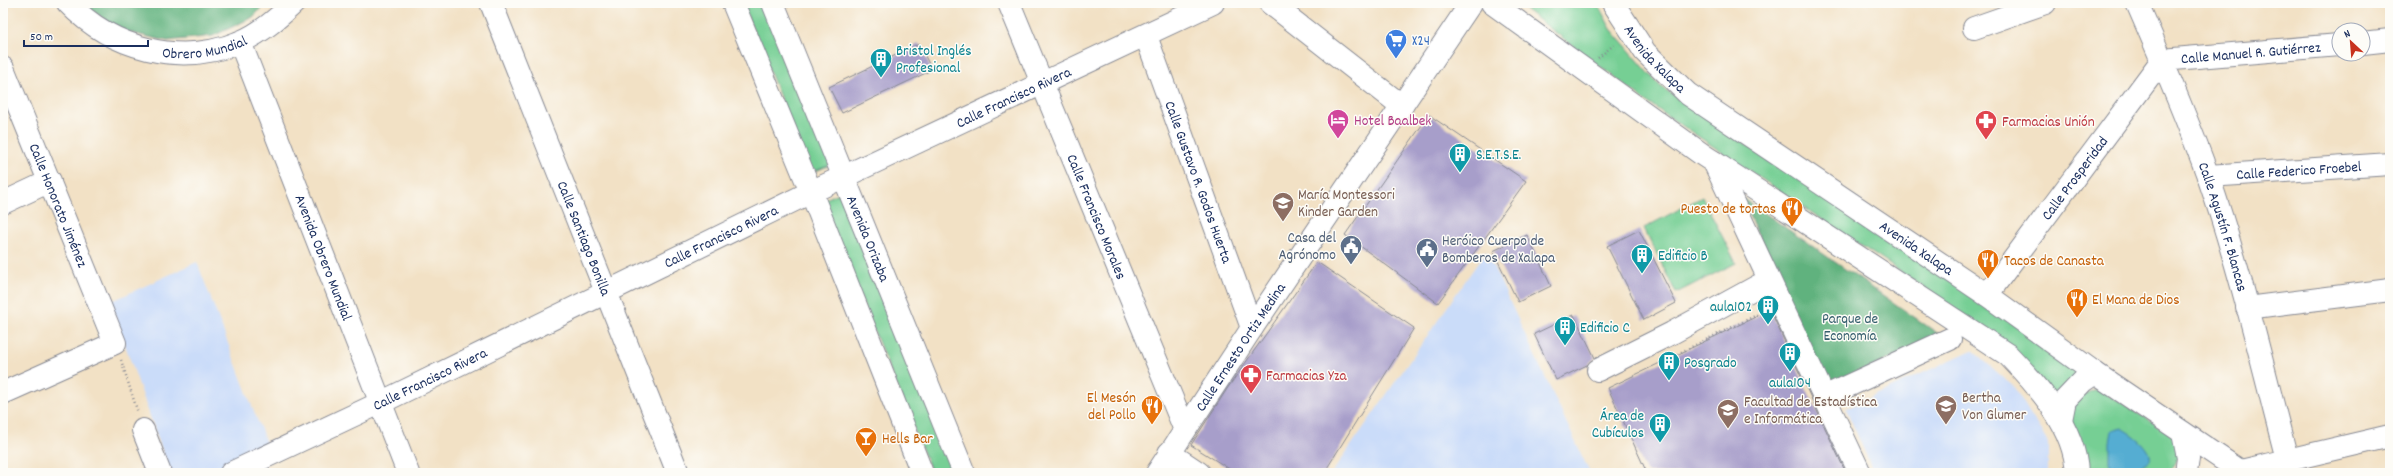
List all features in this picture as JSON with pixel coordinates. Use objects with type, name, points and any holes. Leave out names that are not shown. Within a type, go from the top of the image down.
[{"type":"street","name":"Obrero Mundial","points":[[68,3],[96,28],[130,45],[166,53],[204,52],[240,42],[270,25],[294,3]]},
{"type":"street","name":"Calle Santiago Bonilla","points":[[491,3],[607,291],[678,473]]},
{"type":"street","points":[[733,3],[811,192],[922,473]]},
{"type":"street","name":"Avenida Orizaba","points":[[773,3],[964,473]]},
{"type":"street","name":"Calle Francisco Morales","points":[[1009,3],[1186,430]]},
{"type":"street","name":"Calle Francisco Rivera","points":[[231,473],[382,402],[844,176],[1146,36],[1213,3]]},
{"type":"street","points":[[1270,3],[1402,106]]},
{"type":"street","name":"Calle Ernesto Ortiz Medina","points":[[1161,467],[1252,328],[1471,3]]},
{"type":"street","points":[[1492,3],[1714,162],[2008,355],[2031,379],[2061,420],[2070,445],[2077,473]]},
{"type":"street","name":"Avenida Xalapa","points":[[1613,3],[1645,52],[1688,94],[1987,296],[2095,373],[2240,472]]},
{"type":"street","points":[[1974,28],[2045,3]]},
{"type":"street","name":"Calle Agustín F. Blancas","points":[[2137,3],[2162,60],[2208,176],[2247,308],[2287,459]]},
{"type":"street","name":"Calle Gustavo R. Godos Huerta","points":[[1146,36],[1252,328]]},
{"type":"street","points":[[2371,42],[2390,40]]},
{"type":"street","name":"Avenida Obrero Mundial","points":[[240,42],[382,402],[408,473]]},
{"type":"street","name":"Calle Manuel R. Gutiérrez","points":[[2162,60],[2331,46]]},
{"type":"street","name":"Calle Prosperidad","points":[[1987,296],[2162,60]]},
{"type":"street","name":"Calle Honorato Jiménez","points":[[3,68],[115,343]]},
{"type":"street","points":[[1714,162],[1860,473]]},
{"type":"street","name":"Calle Federico Froebel","points":[[2208,176],[2390,164]]},
{"type":"street","points":[[3,203],[50,181]]},
{"type":"street","points":[[1598,370],[1672,333],[1769,280]]},
{"type":"street","points":[[2247,308],[2390,290]]},
{"type":"street","points":[[1824,397],[1950,339]]},
{"type":"street","points":[[3,394],[115,343]]},
{"type":"street","points":[[2061,420],[2065,400],[2083,381],[2095,373]]},
{"type":"street","points":[[143,430],[160,473]]},
{"type":"street","points":[[2183,433],[2188,458],[2186,473]]},
{"type":"street","points":[[2240,472],[2287,459],[2390,436]]},
{"type":"street","points":[[1161,467],[1199,473]]},
{"type":"path","points":[[1584,69],[1631,31]]},
{"type":"path","points":[[115,343],[143,430]]},
{"type":"shaded area","points":[[1486,251],[1590,473],[1332,473]]},
{"type":"shaded area","points":[[197,262],[268,448],[214,473],[170,473],[110,302]]},
{"type":"shaded area","name":"Bertha Von Glumer","points":[[1972,350],[2014,387],[2048,443],[2048,473],[1874,473],[1846,409]]},
{"type":"green space","points":[[80,3],[267,3],[253,17],[213,36],[167,41],[123,31]]},
{"type":"green space","points":[[742,3],[766,3],[832,164],[811,173]]},
{"type":"green space","points":[[1517,3],[1597,3],[1611,29],[1660,86],[2085,371],[2056,403],[1996,336],[1644,100]]},
{"type":"green space","points":[[839,193],[955,473],[932,473],[821,201]]},
{"type":"green space","name":"Parque de Economía","points":[[1740,196],[1940,335],[1829,387]]},
{"type":"green space","points":[[1702,197],[1736,263],[1676,293],[1644,228]]},
{"type":"green space","points":[[2098,388],[2176,437],[2182,452],[2172,469],[2163,473],[2084,473],[2070,414],[2078,397]]},
{"type":"water","points":[[2122,428],[2145,446],[2150,456],[2150,461],[2130,473],[2113,473],[2110,470],[2110,442],[2112,431]]},
{"type":"building","name":"Bristol Inglés Profesional","points":[[919,44],[932,70],[842,113],[829,87]]},
{"type":"building","points":[[1429,115],[1526,181],[1438,303],[1345,235]]},
{"type":"building","name":"Edificio B","points":[[1639,230],[1676,303],[1644,320],[1607,246]]},
{"type":"building","points":[[1527,235],[1551,286],[1518,302],[1493,251]]},
{"type":"building","points":[[1317,262],[1414,328],[1324,473],[1236,473],[1191,445],[1227,389]]},
{"type":"building","name":"Facultad de Estadística e Informática","points":[[1770,310],[1846,473],[1647,473],[1608,388]]},
{"type":"building","name":"Edificio C","points":[[1574,315],[1595,358],[1587,365],[1556,380],[1534,334]]},
{"type":"place","name":"X24","points":[[1396,60]]},
{"type":"place","name":"Bristol Inglés Profesional","points":[[881,78]]},
{"type":"place","name":"Hotel Baalbek","points":[[1338,140]]},
{"type":"place","name":"Farmacias Unión","points":[[1986,140]]},
{"type":"place","name":"S.E.T.S.E.","points":[[1460,174]]},
{"type":"place","name":"María Montessori Kinder Garden","points":[[1283,222]]},
{"type":"place","name":"Puesto de tortas","points":[[1792,228]]},
{"type":"place","name":"Casa del Agrónomo","points":[[1351,266]]},
{"type":"place","name":"Heróico Cuerpo de Bomberos de Xalapa","points":[[1427,268]]},
{"type":"place","name":"Edificio B","points":[[1642,274]]},
{"type":"place","name":"Tacos de Canasta","points":[[1988,280]]},
{"type":"place","name":"El Mana de Dios","points":[[2077,318]]},
{"type":"place","name":"aula102","points":[[1768,326]]},
{"type":"place","name":"Edificio C","points":[[1565,346]]},
{"type":"place","name":"aula104","points":[[1790,372]]},
{"type":"place","name":"Posgrado","points":[[1669,382]]},
{"type":"place","name":"Farmacias Yza","points":[[1251,394]]},
{"type":"place","name":"El Mesón del Pollo","points":[[1152,426]]},
{"type":"place","name":"Bertha Von Glumer","points":[[1946,426]]},
{"type":"place","name":"Facultad de Estadística e Informática","points":[[1728,430]]},
{"type":"place","name":"Área de Cubículos","points":[[1660,444]]},
{"type":"place","name":"Hells Bar","points":[[866,458]]}]
